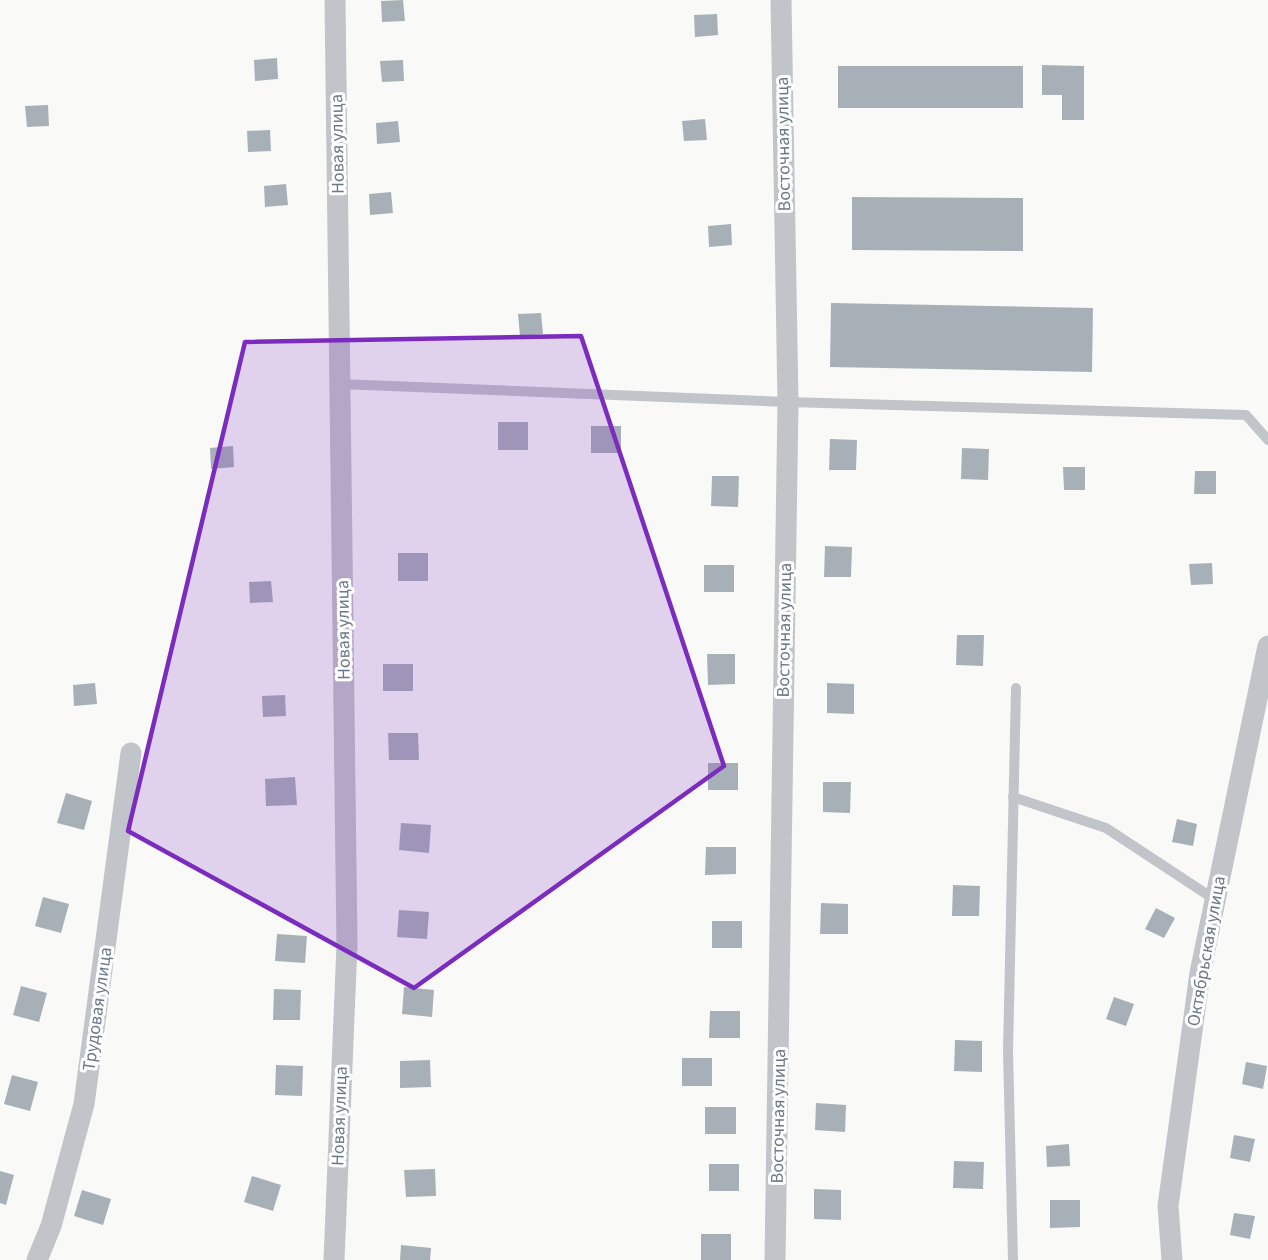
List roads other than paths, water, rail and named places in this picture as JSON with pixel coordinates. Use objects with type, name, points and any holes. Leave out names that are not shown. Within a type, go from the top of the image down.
[{"type":"street","name":"Новая улица","points":[[334,1260],[347,945],[335,0]]},
{"type":"street","name":"Восточная улица","points":[[776,1260],[788,402],[781,0]]},
{"type":"street","name":"Октябрьская улица","points":[[1172,1260],[1168,1206],[1200,973],[1268,646]]},
{"type":"street","name":"Трудовая улица","points":[[37,1260],[51,1226],[84,1104],[131,753]]},
{"type":"lane","points":[[340,384],[788,402],[1246,415],[1268,440]]},
{"type":"lane","points":[[1013,1260],[1008,1051],[1016,688]]},
{"type":"lane","points":[[1013,797],[1106,828],[1214,899]]}]
